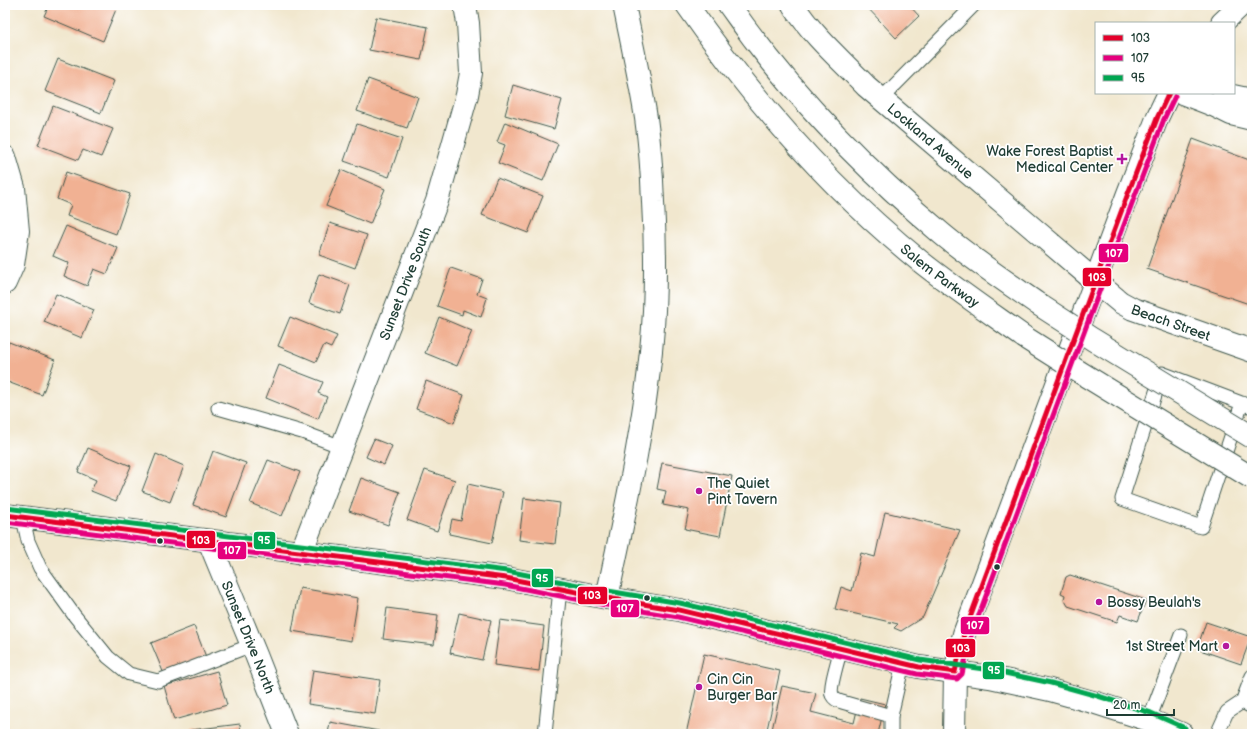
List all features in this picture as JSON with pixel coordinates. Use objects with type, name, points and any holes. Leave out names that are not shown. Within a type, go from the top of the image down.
[{"type":"main road","name":"Sunset Drive South","points":[[301,552],[437,201],[467,95],[471,73],[468,23],[465,5]]},
{"type":"main road","points":[[608,598],[644,407],[651,350],[654,294],[655,237],[652,177],[647,126],[624,5]]},
{"type":"main road","name":"Salem Parkway","points":[[687,5],[745,83],[785,130],[827,176],[872,219],[921,262],[968,298],[1024,336],[1252,478]]},
{"type":"main road","points":[[729,5],[772,62],[852,152],[895,194],[943,235],[989,270],[1038,304],[1092,339],[1252,437]]},
{"type":"main road","name":"Lockland Avenue","points":[[793,5],[818,38],[841,62],[881,99],[1096,282]]},
{"type":"main road","points":[[1223,22],[1241,5]]},
{"type":"main road","points":[[954,734],[955,672],[964,634],[1153,130],[1169,94]]},
{"type":"main road","points":[[1185,94],[1213,105],[1230,114],[1252,119]]},
{"type":"main road","points":[[1213,105],[1233,96],[1252,100]]},
{"type":"main road","points":[[5,157],[14,188],[18,231],[13,265],[5,283]]},
{"type":"main road","name":"Beach Street","points":[[1096,282],[1120,302],[1133,309],[1252,351]]},
{"type":"main road","points":[[14,516],[506,578],[679,610],[919,667],[990,677],[1050,690],[1149,720],[1182,734]]},
{"type":"main road","name":"Sunset Drive North","points":[[209,541],[287,734]]},
{"type":"lane","points":[[881,99],[974,5]]},
{"type":"lane","points":[[1162,373],[1247,405],[1201,526],[1122,499],[1162,373]]},
{"type":"lane","points":[[218,408],[302,432],[342,447]]},
{"type":"lane","points":[[14,516],[28,541],[40,568],[74,615],[108,656],[129,674],[158,682],[252,645]]},
{"type":"lane","points":[[544,734],[560,589]]},
{"type":"lane","points":[[1149,720],[1180,635]]},
{"type":"lane","points":[[841,648],[831,686],[831,694],[835,699],[842,702],[890,716]]},
{"type":"lane","points":[[891,734],[890,716],[903,663]]},
{"type":"lane","points":[[1217,734],[1227,712],[1247,705],[1252,676]]},
{"type":"building","points":[[49,5],[111,5],[117,7],[103,41],[44,16]]},
{"type":"building","points":[[865,5],[909,5],[919,16],[896,38]]},
{"type":"building","points":[[376,17],[428,27],[421,60],[369,50]]},
{"type":"building","points":[[58,59],[114,81],[101,113],[45,91]]},
{"type":"building","points":[[368,79],[418,97],[407,128],[357,111]]},
{"type":"building","points":[[513,85],[562,100],[554,129],[505,115]]},
{"type":"building","points":[[53,106],[113,129],[101,157],[83,150],[78,160],[38,145]]},
{"type":"building","points":[[505,122],[558,144],[543,181],[498,163],[505,145],[497,142]]},
{"type":"building","points":[[357,124],[402,139],[389,177],[344,161]]},
{"type":"building","points":[[1193,139],[1252,161],[1252,305],[1147,269]]},
{"type":"building","points":[[341,170],[385,189],[370,224],[326,206]]},
{"type":"building","points":[[66,172],[130,194],[116,234],[67,216],[71,205],[57,199]]},
{"type":"building","points":[[497,178],[543,196],[528,233],[482,215]]},
{"type":"building","points":[[330,223],[367,235],[355,268],[319,255]]},
{"type":"building","points":[[66,226],[118,248],[107,274],[94,269],[87,286],[64,276],[69,263],[53,256]]},
{"type":"building","points":[[451,268],[482,279],[477,294],[487,298],[481,317],[463,310],[462,315],[437,306]]},
{"type":"building","points":[[319,274],[350,285],[340,314],[309,303]]},
{"type":"building","points":[[56,294],[94,310],[82,338],[44,322]]},
{"type":"building","points":[[290,317],[337,336],[331,348],[324,345],[316,362],[278,346]]},
{"type":"building","points":[[439,317],[472,331],[457,366],[425,353]]},
{"type":"building","points":[[9,342],[55,360],[42,395],[5,381],[5,352]]},
{"type":"building","points":[[279,365],[323,382],[318,393],[327,397],[318,419],[266,398]]},
{"type":"building","points":[[426,381],[464,395],[454,423],[416,409]]},
{"type":"building","points":[[374,439],[392,446],[384,465],[366,457]]},
{"type":"building","points":[[88,448],[131,466],[116,501],[91,491],[96,480],[78,472]]},
{"type":"building","points":[[213,451],[246,463],[226,517],[193,505]]},
{"type":"building","points":[[156,454],[184,466],[170,502],[142,491]]},
{"type":"building","points":[[268,460],[300,472],[282,516],[250,503]]},
{"type":"building","points":[[662,463],[732,476],[720,536],[685,529],[689,510],[663,505],[666,491],[657,489]]},
{"type":"building","points":[[425,470],[455,480],[437,531],[407,520]]},
{"type":"building","points":[[361,478],[400,492],[388,525],[349,511]]},
{"type":"building","points":[[468,484],[503,492],[492,543],[449,534],[452,519],[461,521]]},
{"type":"building","points":[[524,498],[560,503],[555,544],[519,540]]},
{"type":"building","points":[[885,512],[960,530],[923,617],[901,631],[894,628],[898,624],[835,609],[841,587],[852,591],[861,553],[875,557]]},
{"type":"building","points":[[1070,575],[1146,600],[1138,621],[1120,615],[1117,622],[1068,606],[1064,599],[1065,595],[1061,593],[1066,577]]},
{"type":"building","points":[[300,588],[358,598],[351,641],[292,631]]},
{"type":"building","points":[[387,608],[438,615],[434,645],[383,639]]},
{"type":"building","points":[[459,613],[491,620],[482,660],[450,653]]},
{"type":"building","points":[[500,620],[544,626],[539,671],[494,665]]},
{"type":"building","points":[[1206,622],[1251,637],[1241,664],[1197,649]]},
{"type":"building","points":[[194,626],[206,657],[164,674],[151,643]]},
{"type":"building","points":[[704,654],[780,671],[766,734],[686,734]]},
{"type":"building","points":[[313,670],[380,680],[375,714],[308,704]]},
{"type":"building","points":[[217,671],[227,705],[174,720],[164,686]]},
{"type":"building","points":[[782,686],[816,693],[811,712],[854,723],[860,698],[885,704],[878,734],[771,734]]},
{"type":"building","points":[[330,722],[379,731],[379,734],[328,734]]},
{"type":"building","points":[[240,724],[241,734],[192,734],[191,730]]},
{"type":"transit line","name":"103","points":[[5,515],[506,578],[607,598],[679,610],[919,667],[955,672],[964,634],[1127,196],[1158,116],[1169,94]]},
{"type":"transit line","name":"107","points":[[5,522],[505,585],[606,605],[678,617],[917,674],[957,679],[962,674],[971,636],[1134,198],[1164,119],[1175,96]]},
{"type":"transit line","name":"95","points":[[6,508],[507,571],[608,591],[680,603],[920,660],[991,670],[1051,683],[1151,713],[1185,728]]},
{"type":"place","name":"Wake Forest Baptist Medical Center","points":[[1122,159]]},
{"type":"place","name":"The Quiet Pint Tavern","points":[[699,491]]},
{"type":"place","name":"Bossy Beulah's","points":[[1099,602]]},
{"type":"place","name":"1st Street Mart","points":[[1226,646]]},
{"type":"place","name":"Cin Cin Burger Bar","points":[[699,687]]}]
